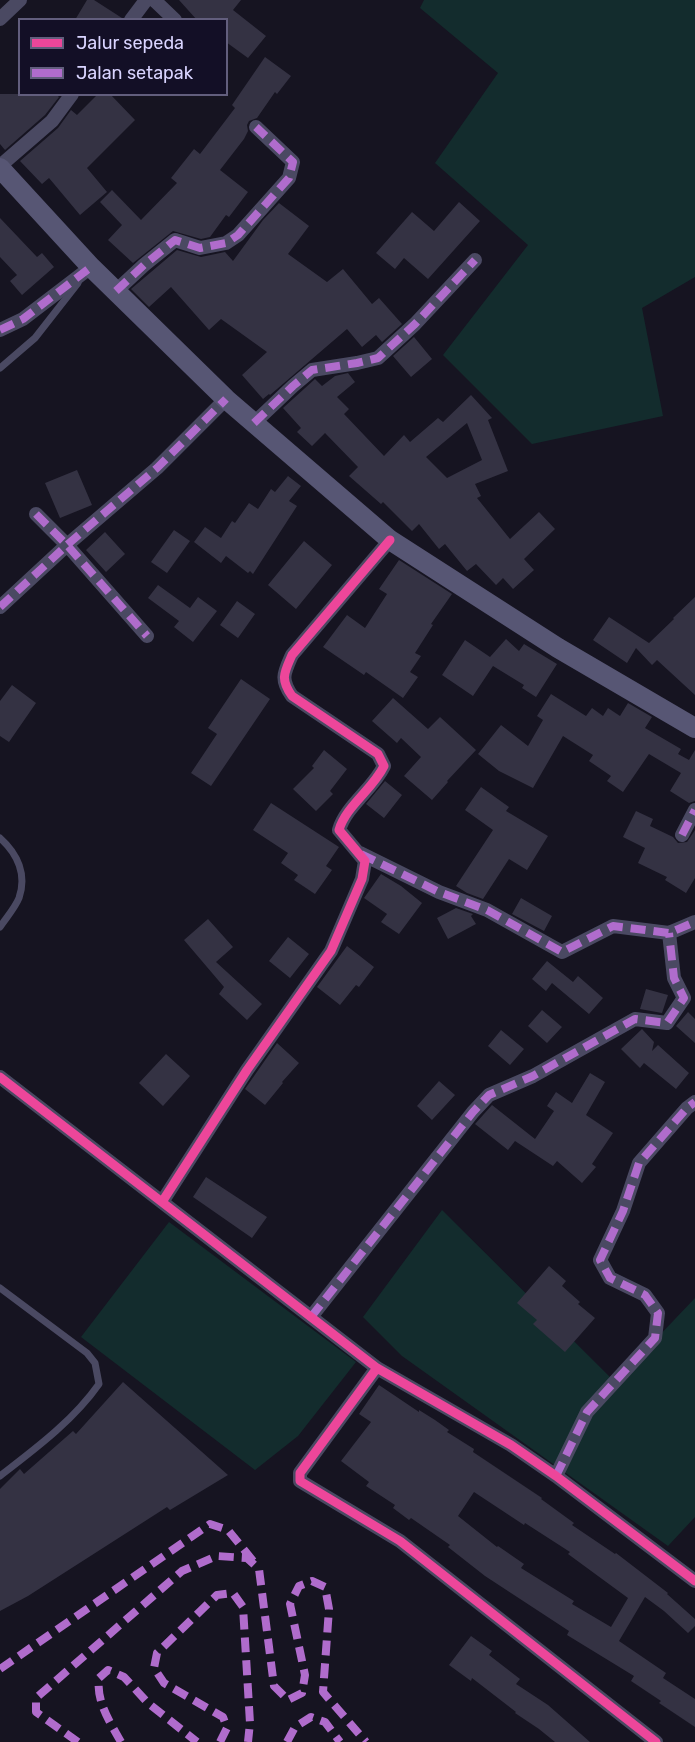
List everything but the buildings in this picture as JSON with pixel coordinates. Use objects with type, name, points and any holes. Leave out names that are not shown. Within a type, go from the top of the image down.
[{"type":"main road","points":[[0,167],[91,267],[226,399],[390,540],[558,648],[695,728]]},
{"type":"street","points":[[0,19],[20,0]]},
{"type":"street","points":[[132,18],[146,0]]},
{"type":"street","points":[[154,0],[173,18]]},
{"type":"street","points":[[0,167],[52,121],[71,96]]},
{"type":"street","points":[[116,291],[175,240],[200,248],[226,243],[238,235],[289,178],[293,162],[256,127]]},
{"type":"street","points":[[254,423],[312,370],[378,358],[415,324],[475,260]]},
{"type":"street","points":[[0,330],[23,319],[91,267]]},
{"type":"street","points":[[0,607],[67,545],[157,468],[226,399]]},
{"type":"street","points":[[36,514],[67,545],[147,636]]},
{"type":"street","points":[[162,1202],[247,1070],[331,951],[362,879],[365,861],[339,830],[342,820],[378,778],[384,766],[378,754],[292,696],[284,684],[285,670],[292,655],[390,540]]},
{"type":"street","points":[[682,835],[695,810]]},
{"type":"street","points":[[360,853],[439,892],[487,910],[562,952],[613,926],[669,933],[695,922]]},
{"type":"street","points":[[311,1317],[473,1112],[489,1095],[533,1076],[635,1019],[667,1023],[684,998],[674,978],[669,933]]},
{"type":"street","points":[[0,1077],[377,1368],[511,1445],[556,1476],[695,1581]]},
{"type":"street","points":[[556,1476],[587,1412],[655,1338],[658,1313],[645,1295],[610,1278],[600,1260],[623,1212],[639,1163],[687,1108],[695,1102]]},
{"type":"street","points":[[377,1368],[300,1473],[300,1481],[400,1541],[656,1742]]},
{"type":"lane","points":[[0,368],[35,338],[91,267]]},
{"type":"lane","points":[[0,838],[19,862],[22,882],[18,900],[0,927]]},
{"type":"lane","points":[[0,1288],[87,1353],[95,1363],[99,1384],[87,1401],[32,1452],[0,1476]]},
{"type":"green space","points":[[424,0],[695,0],[695,277],[642,308],[663,416],[532,444],[443,355],[528,245],[435,163],[498,73],[420,8]]},
{"type":"green space","points":[[442,1210],[615,1382],[695,1298],[695,1517],[668,1546],[402,1356],[363,1317]]},
{"type":"green space","points":[[169,1222],[356,1362],[298,1436],[255,1470],[81,1337]]},
{"type":"marked path","points":[[116,291],[175,240],[200,248],[226,243],[238,235],[289,178],[293,162],[256,127]]},
{"type":"marked path","points":[[254,423],[312,370],[378,358],[415,324],[475,260]]},
{"type":"marked path","points":[[0,330],[23,319],[91,267]]},
{"type":"marked path","points":[[0,607],[67,545],[157,468],[226,399]]},
{"type":"marked path","points":[[36,514],[67,545],[147,636]]},
{"type":"marked path","points":[[682,835],[695,810]]},
{"type":"marked path","points":[[361,854],[439,892],[487,910],[562,952],[613,926],[669,933],[695,922]]},
{"type":"marked path","points":[[311,1317],[473,1112],[489,1095],[533,1076],[635,1019],[667,1023],[684,998],[674,978],[669,933]]},
{"type":"marked path","points":[[556,1476],[587,1412],[655,1338],[658,1313],[645,1295],[610,1278],[600,1260],[623,1211],[639,1163],[687,1108],[695,1102]]},
{"type":"marked path","points":[[0,1669],[210,1524],[228,1530],[254,1562]]},
{"type":"marked path","points":[[78,1742],[36,1712],[36,1698],[182,1571],[217,1556],[247,1558],[259,1569],[274,1686],[288,1700],[302,1693],[305,1675],[290,1604],[299,1586],[312,1581],[325,1587],[329,1609],[323,1692],[366,1742]]},
{"type":"marked path","points":[[220,1742],[227,1728],[223,1717],[164,1683],[154,1668],[157,1653],[217,1595],[233,1593],[243,1607],[250,1723],[248,1742]]},
{"type":"marked path","points":[[121,1742],[105,1712],[100,1695],[99,1678],[108,1670],[124,1677],[148,1703],[197,1742]]},
{"type":"marked path","points":[[287,1742],[295,1727],[311,1717],[325,1722],[340,1742]]},
{"type":"cycle path","points":[[162,1202],[247,1070],[331,951],[362,879],[365,861],[339,830],[347,813],[384,766],[378,754],[292,696],[284,676],[292,655],[390,540]]},
{"type":"cycle path","points":[[0,1077],[377,1368],[511,1445],[556,1476],[695,1581]]},
{"type":"cycle path","points":[[377,1368],[300,1473],[300,1481],[400,1541],[656,1742]]}]
